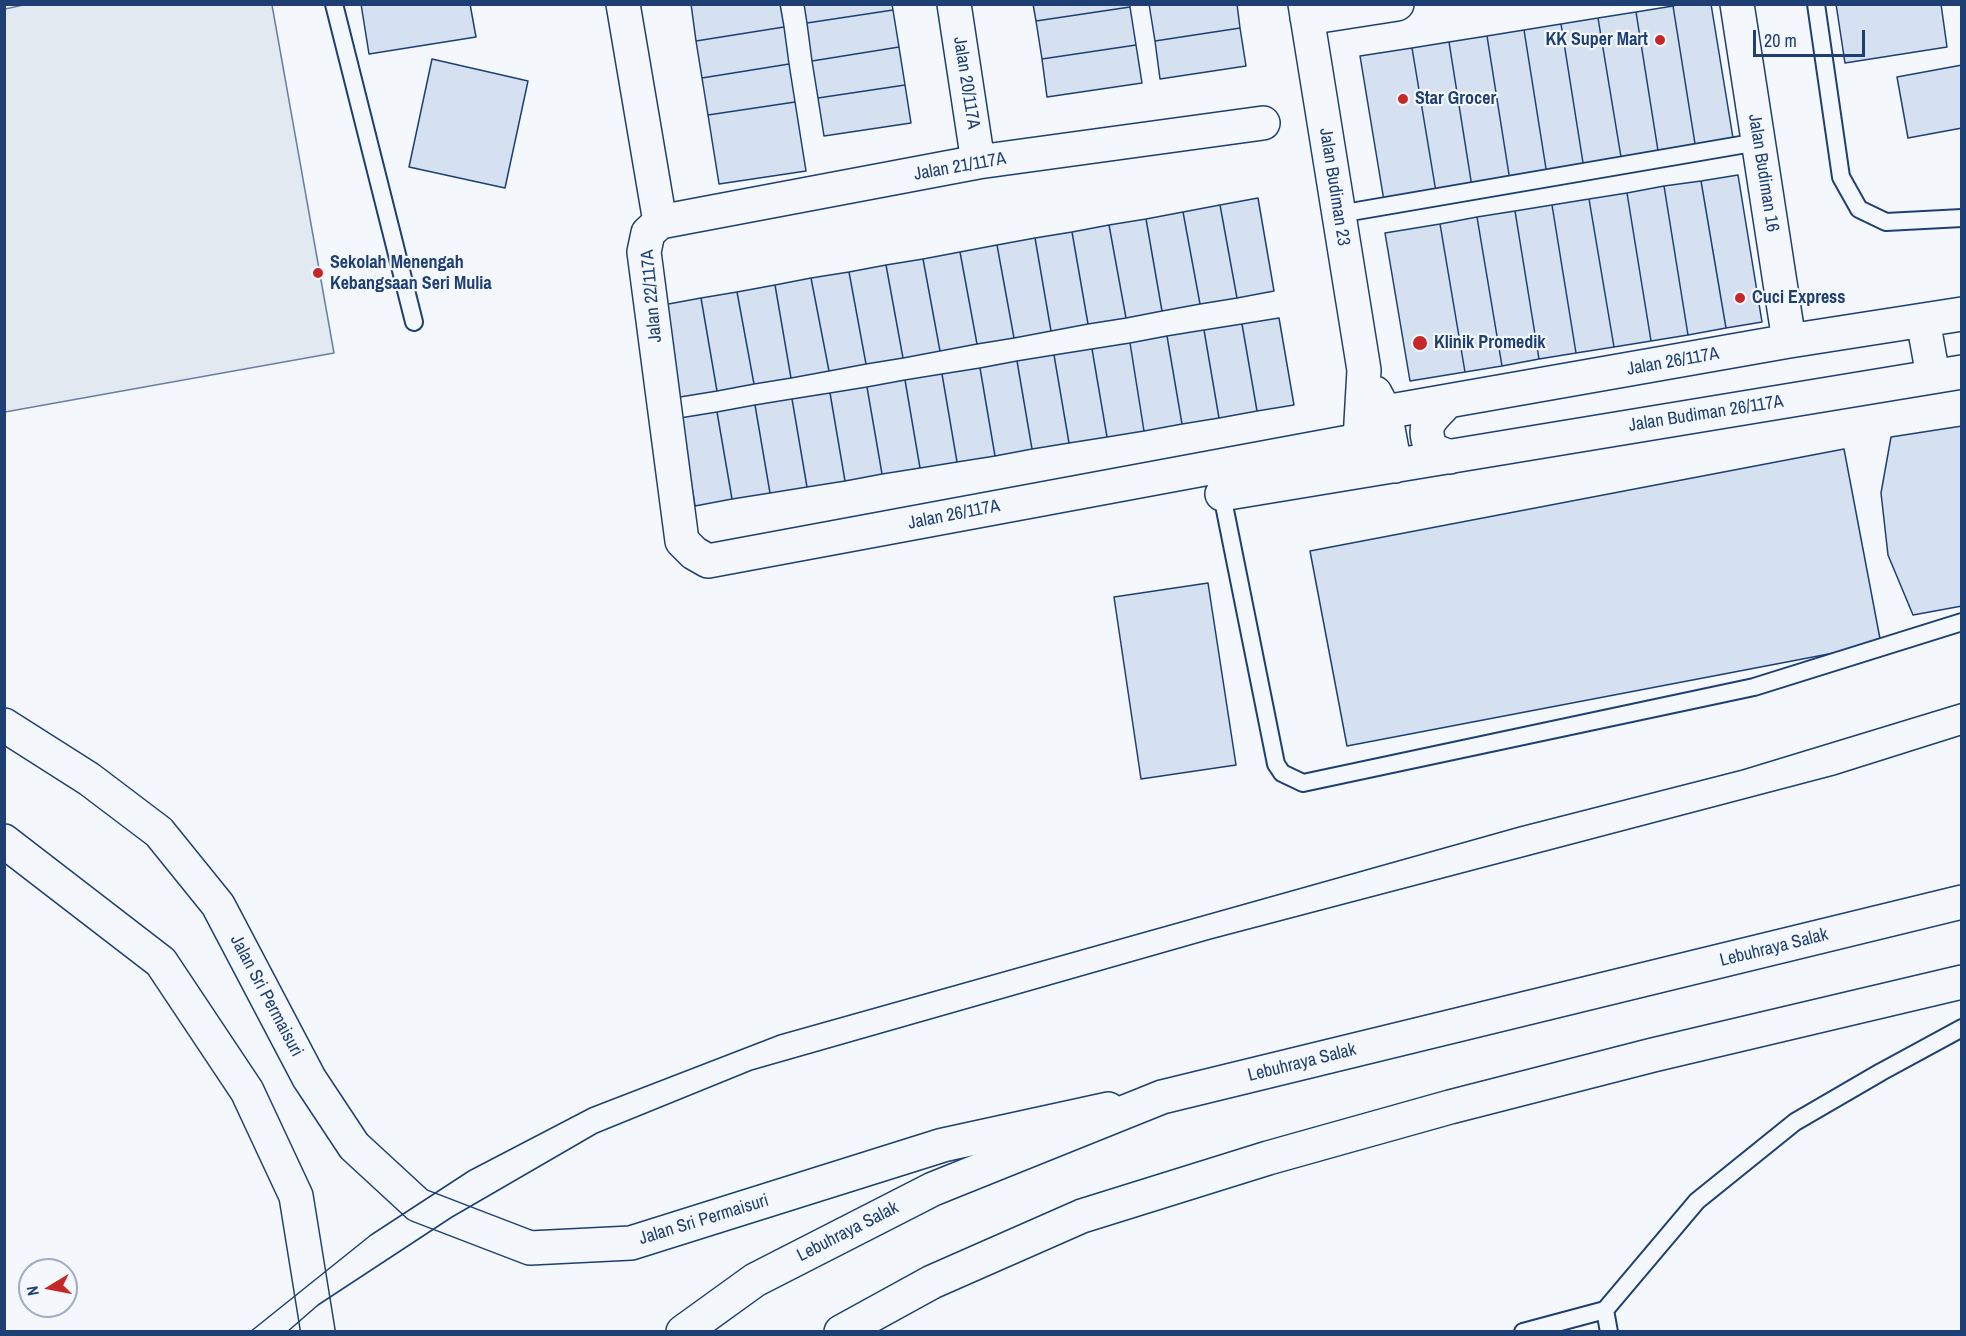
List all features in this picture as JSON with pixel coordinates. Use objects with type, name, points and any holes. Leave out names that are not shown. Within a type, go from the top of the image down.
[{"type":"main road","name":"Jalan 22/117A","points":[[623,4],[660,222],[648,233],[644,252],[682,541],[694,553]]},
{"type":"main road","name":"Jalan 20/117A","points":[[954,4],[978,162]]},
{"type":"main road","points":[[1306,11],[1397,4]]},
{"type":"main road","name":"Jalan Budiman 16","points":[[1737,4],[1789,341]]},
{"type":"main road","name":"Jalan Budiman 23","points":[[1306,11],[1364,370],[1373,459]]},
{"type":"main road","name":"Jalan 21/117A","points":[[660,222],[978,162],[1263,123]]},
{"type":"main road","name":"Jalan 26/117A","points":[[1384,412],[1789,341],[1962,314]]},
{"type":"main road","points":[[1923,320],[1947,374]]},
{"type":"main road","name":"Jalan Budiman 23","points":[[1364,370],[1384,412],[1373,459]]},
{"type":"main road","name":"Jalan Budiman 26/117A","points":[[1219,480],[1373,459],[1450,457],[1947,374]]},
{"type":"main road","points":[[1448,401],[1427,423],[1426,437],[1432,450],[1450,457]]},
{"type":"main road","name":"Jalan 26/117A","points":[[694,553],[708,561],[1219,480]]},
{"type":"main road","name":"Jalan Sri Permaisuri","points":[[4,725],[89,779],[159,832],[218,905],[309,1078],[354,1146],[418,1205],[530,1248],[631,1243],[943,1145],[1162,1097]]},
{"type":"main road","points":[[4,842],[161,962],[247,1091],[296,1196],[318,1332]]},
{"type":"main road","name":"Lebuhraya Salak","points":[[683,1332],[755,1280],[933,1189],[1162,1097],[1962,902]]},
{"type":"main road","points":[[841,1332],[932,1282],[1093,1212],[1268,1158],[1450,1107],[1653,1055],[1962,982]]},
{"type":"lane","points":[[334,4],[414,322]]},
{"type":"lane","points":[[1815,4],[1841,177],[1859,209],[1886,222],[1962,218]]},
{"type":"lane","points":[[1339,214],[1758,142]]},
{"type":"lane","points":[[1219,480],[1276,764],[1282,773],[1303,783],[1754,687],[1962,622]]},
{"type":"lane","points":[[1524,1332],[1605,1310],[1697,1201],[1795,1122],[1962,1028]]},
{"type":"lane","points":[[1605,1310],[1609,1332]]},
{"type":"shaded area","points":[[28,4],[272,5],[334,353],[5,412],[5,9]]},
{"type":"building","points":[[361,4],[470,4],[476,37],[369,54]]},
{"type":"building","points":[[691,4],[780,4],[784,27],[696,41]]},
{"type":"building","points":[[804,4],[892,4],[893,10],[807,23]]},
{"type":"building","points":[[1033,4],[1130,4],[1130,7],[1036,21]]},
{"type":"building","points":[[1149,4],[1237,4],[1240,28],[1155,41]]},
{"type":"building","points":[[1711,4],[1734,144],[1696,150],[1673,6]]},
{"type":"building","points":[[1836,4],[1941,4],[1947,47],[1845,63]]},
{"type":"building","points":[[1673,6],[1696,150],[1659,157],[1636,12]]},
{"type":"building","points":[[1130,7],[1136,45],[1042,59],[1036,21]]},
{"type":"building","points":[[893,10],[899,47],[812,61],[807,23]]},
{"type":"building","points":[[1636,12],[1659,157],[1622,163],[1598,18]]},
{"type":"building","points":[[1598,18],[1622,163],[1584,169],[1561,24]]},
{"type":"building","points":[[1561,24],[1584,169],[1547,175],[1524,30]]},
{"type":"building","points":[[784,27],[789,64],[702,78],[696,41]]},
{"type":"building","points":[[1240,28],[1246,66],[1160,79],[1155,41]]},
{"type":"building","points":[[1524,30],[1547,175],[1510,181],[1487,36]]},
{"type":"building","points":[[1487,36],[1510,181],[1472,187],[1449,42]]},
{"type":"building","points":[[1449,42],[1472,187],[1436,192],[1412,48]]},
{"type":"building","points":[[1136,45],[1142,83],[1047,97],[1042,59]]},
{"type":"building","points":[[899,47],[905,85],[818,98],[812,61]]},
{"type":"building","points":[[1412,48],[1436,192],[1384,201],[1360,56]]},
{"type":"building","points":[[432,59],[528,81],[505,188],[409,167]]},
{"type":"building","points":[[789,64],[795,102],[708,115],[702,78]]},
{"type":"building","points":[[1962,65],[1962,128],[1908,138],[1897,77]]},
{"type":"building","points":[[905,85],[911,123],[824,136],[818,98]]},
{"type":"building","points":[[795,102],[806,171],[719,184],[708,115]]},
{"type":"building","points":[[1738,175],[1762,322],[1726,328],[1701,181]]},
{"type":"building","points":[[1701,181],[1726,328],[1688,335],[1664,186]]},
{"type":"building","points":[[1664,186],[1688,335],[1651,341],[1627,193]]},
{"type":"building","points":[[1627,193],[1651,341],[1614,347],[1589,199]]},
{"type":"building","points":[[1258,198],[1274,291],[1237,298],[1220,205]]},
{"type":"building","points":[[1589,199],[1614,347],[1576,353],[1552,205]]},
{"type":"building","points":[[1220,205],[1237,298],[1200,304],[1183,212]]},
{"type":"building","points":[[1552,205],[1576,353],[1539,359],[1515,211]]},
{"type":"building","points":[[1515,211],[1539,359],[1502,366],[1477,217]]},
{"type":"building","points":[[1183,212],[1200,304],[1162,311],[1146,219]]},
{"type":"building","points":[[1477,217],[1502,366],[1465,372],[1440,224]]},
{"type":"building","points":[[1146,219],[1162,311],[1126,318],[1109,225]]},
{"type":"building","points":[[1440,224],[1465,372],[1410,381],[1385,233]]},
{"type":"building","points":[[1109,225],[1126,318],[1088,324],[1072,232]]},
{"type":"building","points":[[1072,232],[1088,324],[1051,331],[1035,238]]},
{"type":"building","points":[[1035,238],[1051,331],[1014,338],[997,245]]},
{"type":"building","points":[[997,245],[1014,338],[977,344],[960,252]]},
{"type":"building","points":[[960,252],[977,344],[940,351],[923,259]]},
{"type":"building","points":[[923,259],[940,351],[903,358],[886,265]]},
{"type":"building","points":[[886,265],[903,358],[866,364],[849,272]]},
{"type":"building","points":[[849,272],[866,364],[829,371],[811,278]]},
{"type":"building","points":[[811,278],[829,371],[791,378],[775,285]]},
{"type":"building","points":[[775,285],[791,378],[754,384],[737,292]]},
{"type":"building","points":[[737,292],[754,384],[717,391],[701,298]]},
{"type":"building","points":[[701,298],[717,391],[680,397],[663,305]]},
{"type":"building","points":[[1279,318],[1294,405],[1257,411],[1242,324]]},
{"type":"building","points":[[1242,324],[1257,411],[1219,418],[1204,330]]},
{"type":"building","points":[[1204,330],[1219,418],[1182,424],[1167,336]]},
{"type":"building","points":[[1167,336],[1182,424],[1144,431],[1130,343]]},
{"type":"building","points":[[1130,343],[1144,431],[1107,437],[1092,349]]},
{"type":"building","points":[[1092,349],[1107,437],[1069,443],[1054,355]]},
{"type":"building","points":[[1054,355],[1069,443],[1032,449],[1017,361]]},
{"type":"building","points":[[1017,361],[1032,449],[995,456],[980,368]]},
{"type":"building","points":[[980,368],[995,456],[957,462],[942,374]]},
{"type":"building","points":[[942,374],[957,462],[920,468],[905,380]]},
{"type":"building","points":[[905,380],[920,468],[882,474],[867,387]]},
{"type":"building","points":[[867,387],[882,474],[845,481],[830,393]]},
{"type":"building","points":[[830,393],[845,481],[807,487],[792,399]]},
{"type":"building","points":[[792,399],[807,487],[770,493],[755,405]]},
{"type":"building","points":[[755,405],[770,493],[732,499],[717,412]]},
{"type":"building","points":[[717,412],[732,499],[695,506],[680,418]]},
{"type":"building","points":[[1962,426],[1962,606],[1913,615],[1888,555],[1881,493],[1891,437]]},
{"type":"building","points":[[1844,449],[1881,644],[1347,746],[1310,551]]},
{"type":"building","points":[[1208,583],[1236,765],[1141,779],[1114,597]]},
{"type":"tram line","points":[[250,1332],[371,1235],[469,1171],[590,1108],[779,1035],[1519,827],[1742,770],[1962,703]]},
{"type":"tram line","points":[[287,1332],[318,1305],[452,1217],[597,1133],[752,1070],[1211,939],[1835,775],[1962,735]]},
{"type":"place","name":"KK Super Mart","points":[[1660,40]]},
{"type":"place","name":"Star Grocer","points":[[1403,99]]},
{"type":"place","name":"Sekolah Menengah Kebangsaan Seri Mulia","points":[[318,273]]},
{"type":"place","name":"Cuci Express","points":[[1740,298]]},
{"type":"place","name":"Klinik Promedik","points":[[1420,343]]}]
